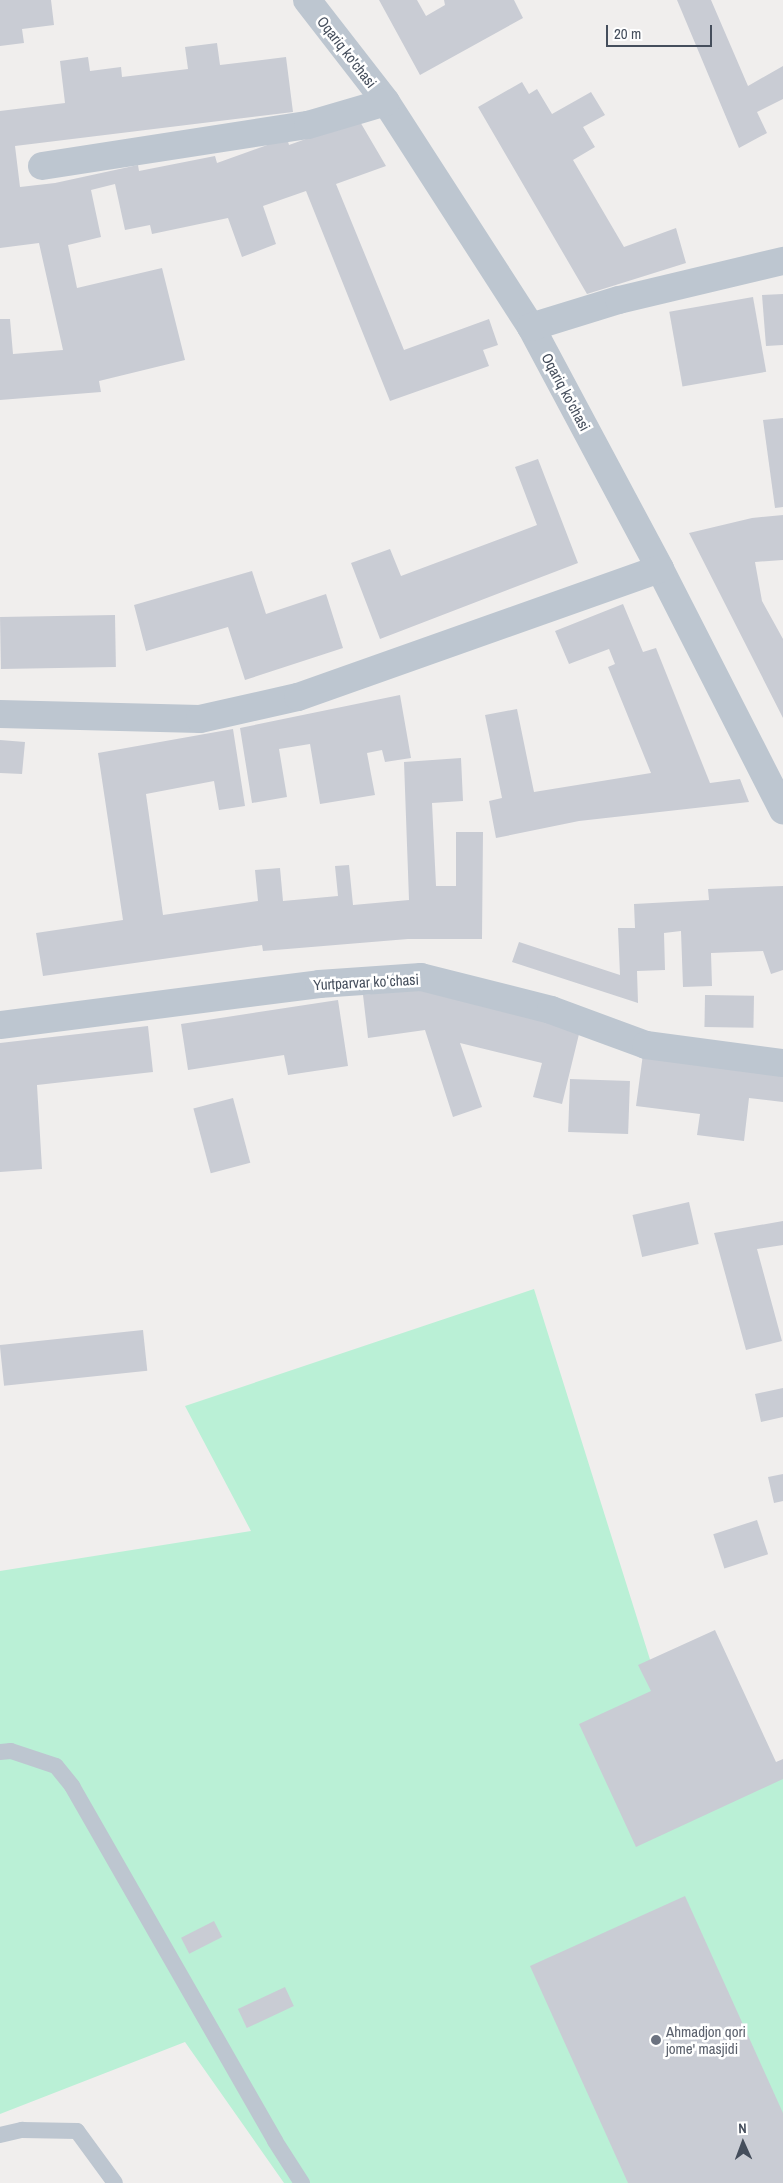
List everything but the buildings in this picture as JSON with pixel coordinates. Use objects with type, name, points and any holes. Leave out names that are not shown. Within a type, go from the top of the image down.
[{"type":"street","name":"Oqariq ko'chasi","points":[[307,0],[386,102],[531,327],[660,569],[783,810]]},
{"type":"street","points":[[42,166],[308,125],[386,102]]},
{"type":"street","points":[[531,327],[619,300],[783,261]]},
{"type":"street","points":[[0,714],[200,719],[298,697],[660,569]]},
{"type":"street","name":"Yurtparvar koʻchasi","points":[[0,1025],[319,984],[421,977],[551,1010],[646,1045],[783,1062]]},
{"type":"lane","points":[[0,1752],[11,1751],[56,1766],[72,1786],[265,2124],[302,2183]]},
{"type":"lane","points":[[0,2134],[22,2130],[77,2131],[115,2183]]},
{"type":"green space","points":[[534,1289],[689,1784],[783,1769],[783,2183],[284,2183],[185,2042],[0,2114],[0,1571],[251,1531],[185,1406]]},
{"type":"place","name":"Ahmadjon qori jome' masjidi","points":[[656,2040]]}]
